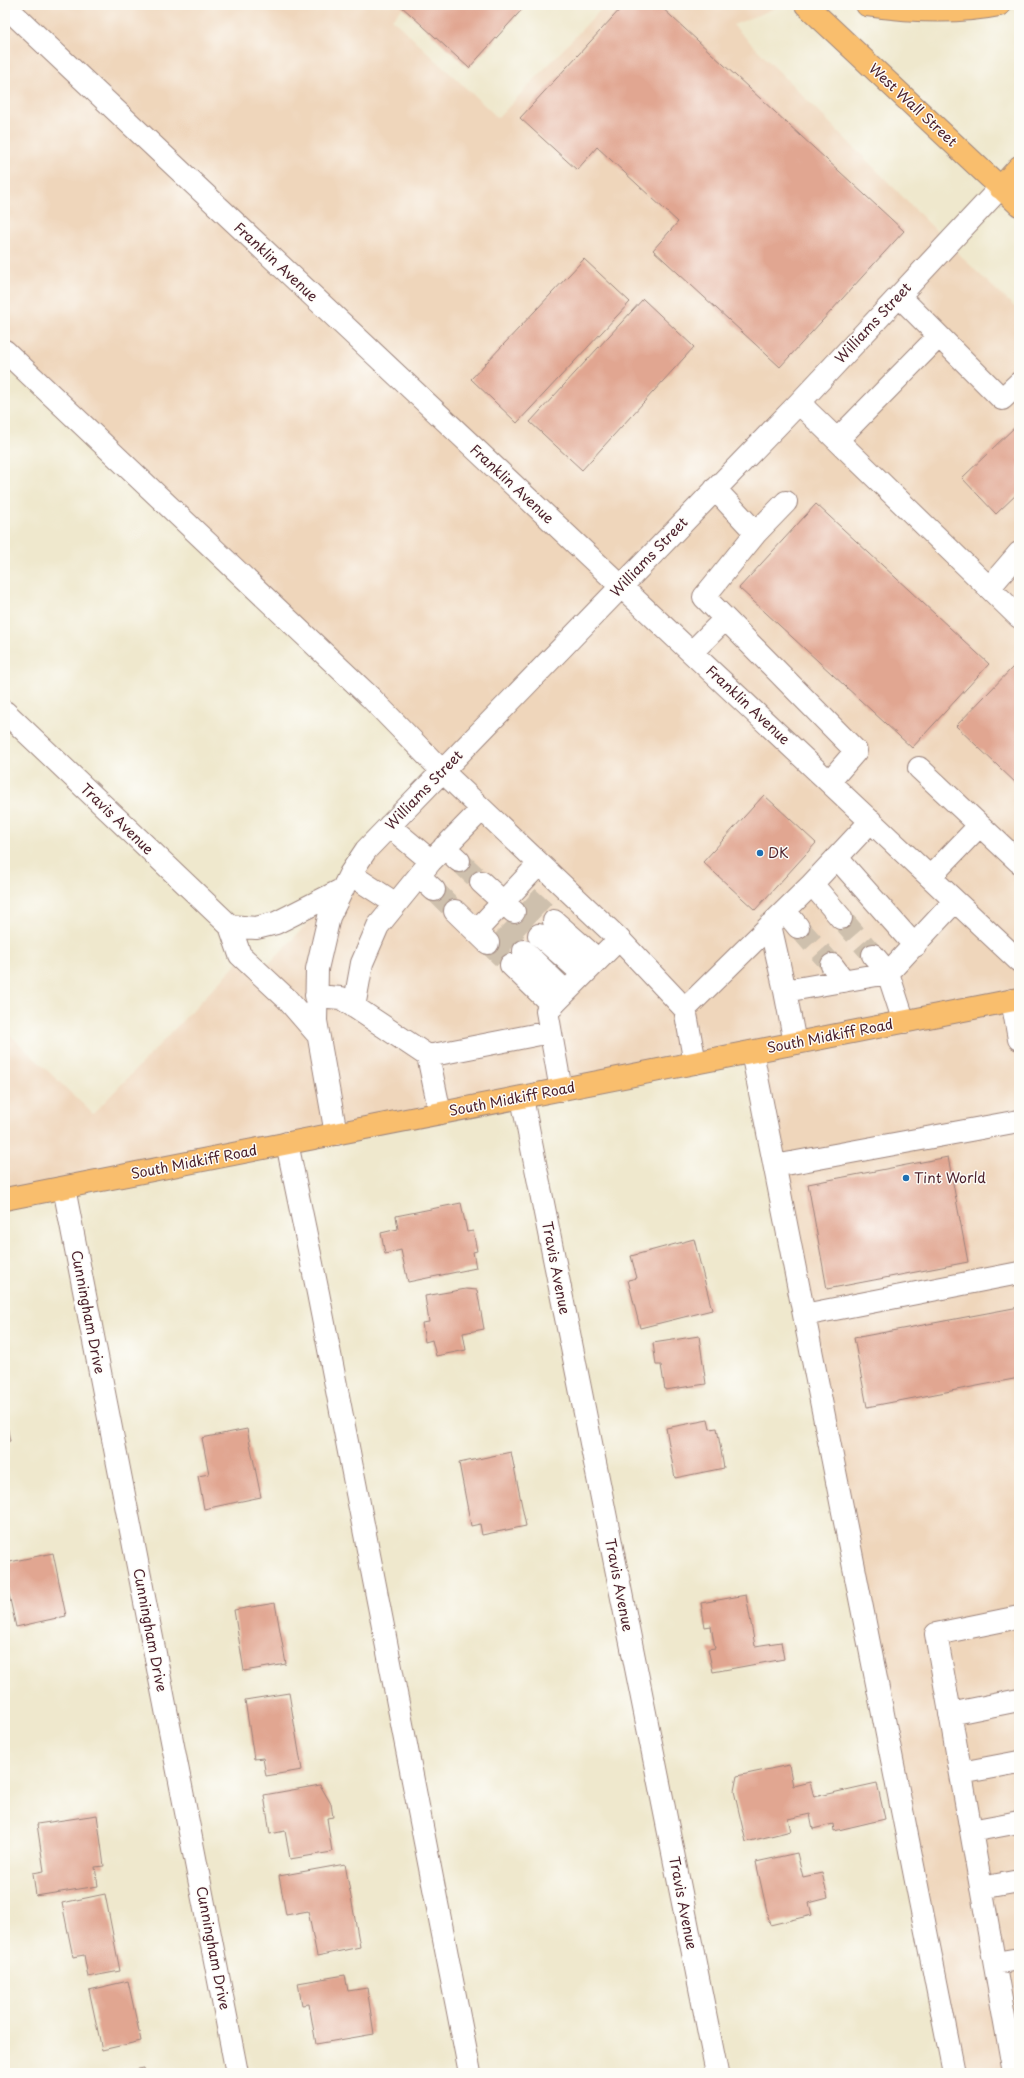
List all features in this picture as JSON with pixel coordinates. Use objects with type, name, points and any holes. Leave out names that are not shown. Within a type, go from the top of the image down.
[{"type":"main road","name":"West Wall Street","points":[[806,5],[1019,205]]},
{"type":"main road","points":[[867,5],[898,9],[934,10],[964,9],[999,5]]},
{"type":"main road","name":"Williams Street","points":[[1000,188],[1019,167]]},
{"type":"main road","name":"South Midkiff Road","points":[[5,1199],[522,1098],[1015,999]]},
{"type":"street","name":"Franklin Avenue","points":[[5,6],[1019,961]]},
{"type":"street","name":"Williams Street","points":[[316,996],[317,968],[329,917],[347,881],[366,850],[620,586],[799,403],[1000,188]]},
{"type":"street","points":[[899,296],[938,337],[1002,399],[1019,383]]},
{"type":"street","points":[[838,439],[938,337]]},
{"type":"street","points":[[5,351],[364,692],[442,772],[619,939],[684,1009],[695,1063]]},
{"type":"street","points":[[799,403],[838,439],[1019,617]]},
{"type":"street","points":[[715,489],[756,533]]},
{"type":"street","points":[[786,502],[756,533],[704,597],[856,751],[829,782]]},
{"type":"street","points":[[989,588],[1019,553]]},
{"type":"street","points":[[692,652],[725,619]]},
{"type":"street","name":"Travis Avenue","points":[[5,712],[230,926],[240,955],[286,998],[318,1035]]},
{"type":"street","points":[[919,768],[1019,862]]},
{"type":"street","points":[[354,1007],[362,964],[378,926],[396,904],[437,867],[482,809]]},
{"type":"street","points":[[684,1009],[784,921],[812,884],[838,858],[871,821]]},
{"type":"street","points":[[389,826],[437,867]]},
{"type":"street","points":[[930,877],[980,826]]},
{"type":"street","points":[[838,858],[915,946]]},
{"type":"street","points":[[502,915],[540,864]]},
{"type":"street","points":[[230,926],[256,928],[276,923],[347,881],[396,904]]},
{"type":"street","points":[[482,882],[502,915]]},
{"type":"street","points":[[812,884],[841,918]]},
{"type":"street","points":[[785,991],[838,973],[888,973],[915,946],[955,901]]},
{"type":"street","points":[[455,911],[502,915]]},
{"type":"street","points":[[784,921],[785,991],[795,1043]]},
{"type":"street","points":[[547,928],[590,967]]},
{"type":"street","points":[[561,1090],[547,1011],[619,939]]},
{"type":"street","points":[[873,955],[888,973],[904,1022]]},
{"type":"street","points":[[517,958],[560,999]]},
{"type":"street","points":[[336,1134],[318,1035],[316,1021],[316,996],[341,998],[428,1056],[550,1032]]},
{"type":"street","points":[[1015,999],[1019,1039]]},
{"type":"street","points":[[752,1052],[954,2073]]},
{"type":"street","points":[[428,1056],[440,1114]]},
{"type":"street","name":"Travis Avenue","points":[[522,1098],[717,2073]]},
{"type":"street","points":[[775,1166],[1019,1121]]},
{"type":"street","points":[[287,1143],[318,1292],[470,2073]]},
{"type":"street","name":"Cunningham Drive","points":[[64,1188],[237,2073]]},
{"type":"street","points":[[804,1315],[1019,1273]]},
{"type":"street","points":[[1014,2073],[1012,2022],[995,1963],[936,1634],[1019,1617]]},
{"type":"street","points":[[950,1714],[1019,1700]]},
{"type":"street","points":[[961,1773],[1019,1762]]},
{"type":"street","points":[[971,1831],[1019,1822]]},
{"type":"street","points":[[981,1888],[1019,1881]]},
{"type":"street","points":[[995,1963],[1019,1959]]},
{"type":"shaded area","points":[[5,5],[406,5],[392,19],[498,118],[605,5],[783,5],[733,25],[978,273],[1019,311],[1019,2073],[956,2073],[752,1056],[5,1204],[5,1030],[93,1114],[251,949],[268,965],[447,776],[5,358]]},
{"type":"building","points":[[400,5],[526,5],[469,68]]},
{"type":"building","points":[[624,5],[659,5],[904,231],[780,367],[653,250],[678,222],[597,147],[577,170],[520,118]]},
{"type":"building","points":[[584,259],[630,302],[517,423],[471,379]]},
{"type":"building","points":[[643,299],[694,347],[582,470],[530,422]]},
{"type":"building","points":[[1019,423],[1019,492],[996,514],[962,478]]},
{"type":"building","points":[[816,504],[989,664],[912,748],[739,588]]},
{"type":"building","points":[[1014,666],[1019,670],[1019,786],[956,726]]},
{"type":"building","name":"DK","points":[[764,795],[816,843],[755,910],[703,862]]},
{"type":"building","points":[[948,1157],[968,1262],[827,1289],[808,1184]]},
{"type":"building","points":[[461,1203],[467,1232],[473,1231],[477,1251],[473,1252],[476,1268],[408,1282],[401,1250],[385,1254],[381,1233],[398,1229],[396,1216]]},
{"type":"building","points":[[694,1239],[712,1310],[640,1328],[628,1280],[637,1278],[631,1256]]},
{"type":"building","points":[[466,1289],[477,1290],[484,1329],[463,1333],[466,1350],[436,1356],[432,1340],[425,1342],[422,1323],[429,1322],[425,1296]]},
{"type":"building","points":[[1019,1307],[1019,1378],[867,1407],[854,1338]]},
{"type":"building","points":[[699,1336],[706,1384],[665,1390],[661,1365],[656,1365],[653,1343]]},
{"type":"building","points":[[5,1416],[10,1441],[5,1442]]},
{"type":"building","points":[[708,1420],[710,1429],[717,1428],[724,1468],[675,1478],[666,1428]]},
{"type":"building","points":[[247,1429],[261,1497],[204,1509],[198,1476],[209,1474],[202,1438]]},
{"type":"building","points":[[511,1452],[526,1526],[482,1535],[480,1524],[471,1526],[459,1463]]},
{"type":"building","points":[[53,1553],[66,1616],[16,1627],[5,1576],[5,1563]]},
{"type":"building","points":[[746,1595],[755,1646],[781,1642],[784,1659],[713,1672],[708,1649],[715,1648],[711,1626],[705,1627],[701,1603]]},
{"type":"building","points":[[275,1603],[286,1664],[244,1671],[234,1610]]},
{"type":"building","points":[[289,1693],[302,1770],[266,1776],[263,1758],[254,1759],[245,1700]]},
{"type":"building","points":[[789,1765],[793,1786],[810,1782],[814,1797],[877,1783],[885,1819],[834,1831],[833,1824],[813,1829],[810,1814],[788,1819],[791,1831],[746,1842],[734,1791],[737,1776]]},
{"type":"building","points":[[320,1785],[331,1804],[333,1817],[327,1818],[332,1852],[290,1859],[285,1831],[270,1834],[264,1795]]},
{"type":"building","points":[[97,1815],[104,1866],[95,1867],[98,1886],[36,1896],[33,1873],[44,1871],[37,1824]]},
{"type":"building","points":[[797,1853],[803,1877],[822,1873],[828,1898],[809,1903],[812,1915],[770,1925],[756,1862]]},
{"type":"building","points":[[345,1864],[360,1947],[317,1956],[308,1911],[286,1915],[279,1876]]},
{"type":"building","points":[[105,1894],[120,1971],[88,1977],[84,1955],[73,1957],[62,1903]]},
{"type":"building","points":[[345,1975],[348,1991],[367,1988],[374,2034],[316,2044],[309,2004],[302,2005],[298,1983]]},
{"type":"building","points":[[128,1981],[141,2041],[102,2050],[89,1990]]},
{"type":"building","points":[[144,2068],[145,2073],[122,2072]]},
{"type":"tunnel","points":[[459,861],[481,882]]},
{"type":"tunnel","points":[[434,890],[455,911]]},
{"type":"tunnel","points":[[528,897],[554,921]]},
{"type":"tunnel","points":[[514,912],[539,935]]},
{"type":"tunnel","points":[[841,918],[873,955]]},
{"type":"tunnel","points":[[798,927],[832,965]]},
{"type":"tunnel","points":[[501,928],[524,951]]},
{"type":"tunnel","points":[[488,943],[511,965]]},
{"type":"place","name":"DK","points":[[760,853]]},
{"type":"place","name":"Tint World","points":[[906,1178]]}]
